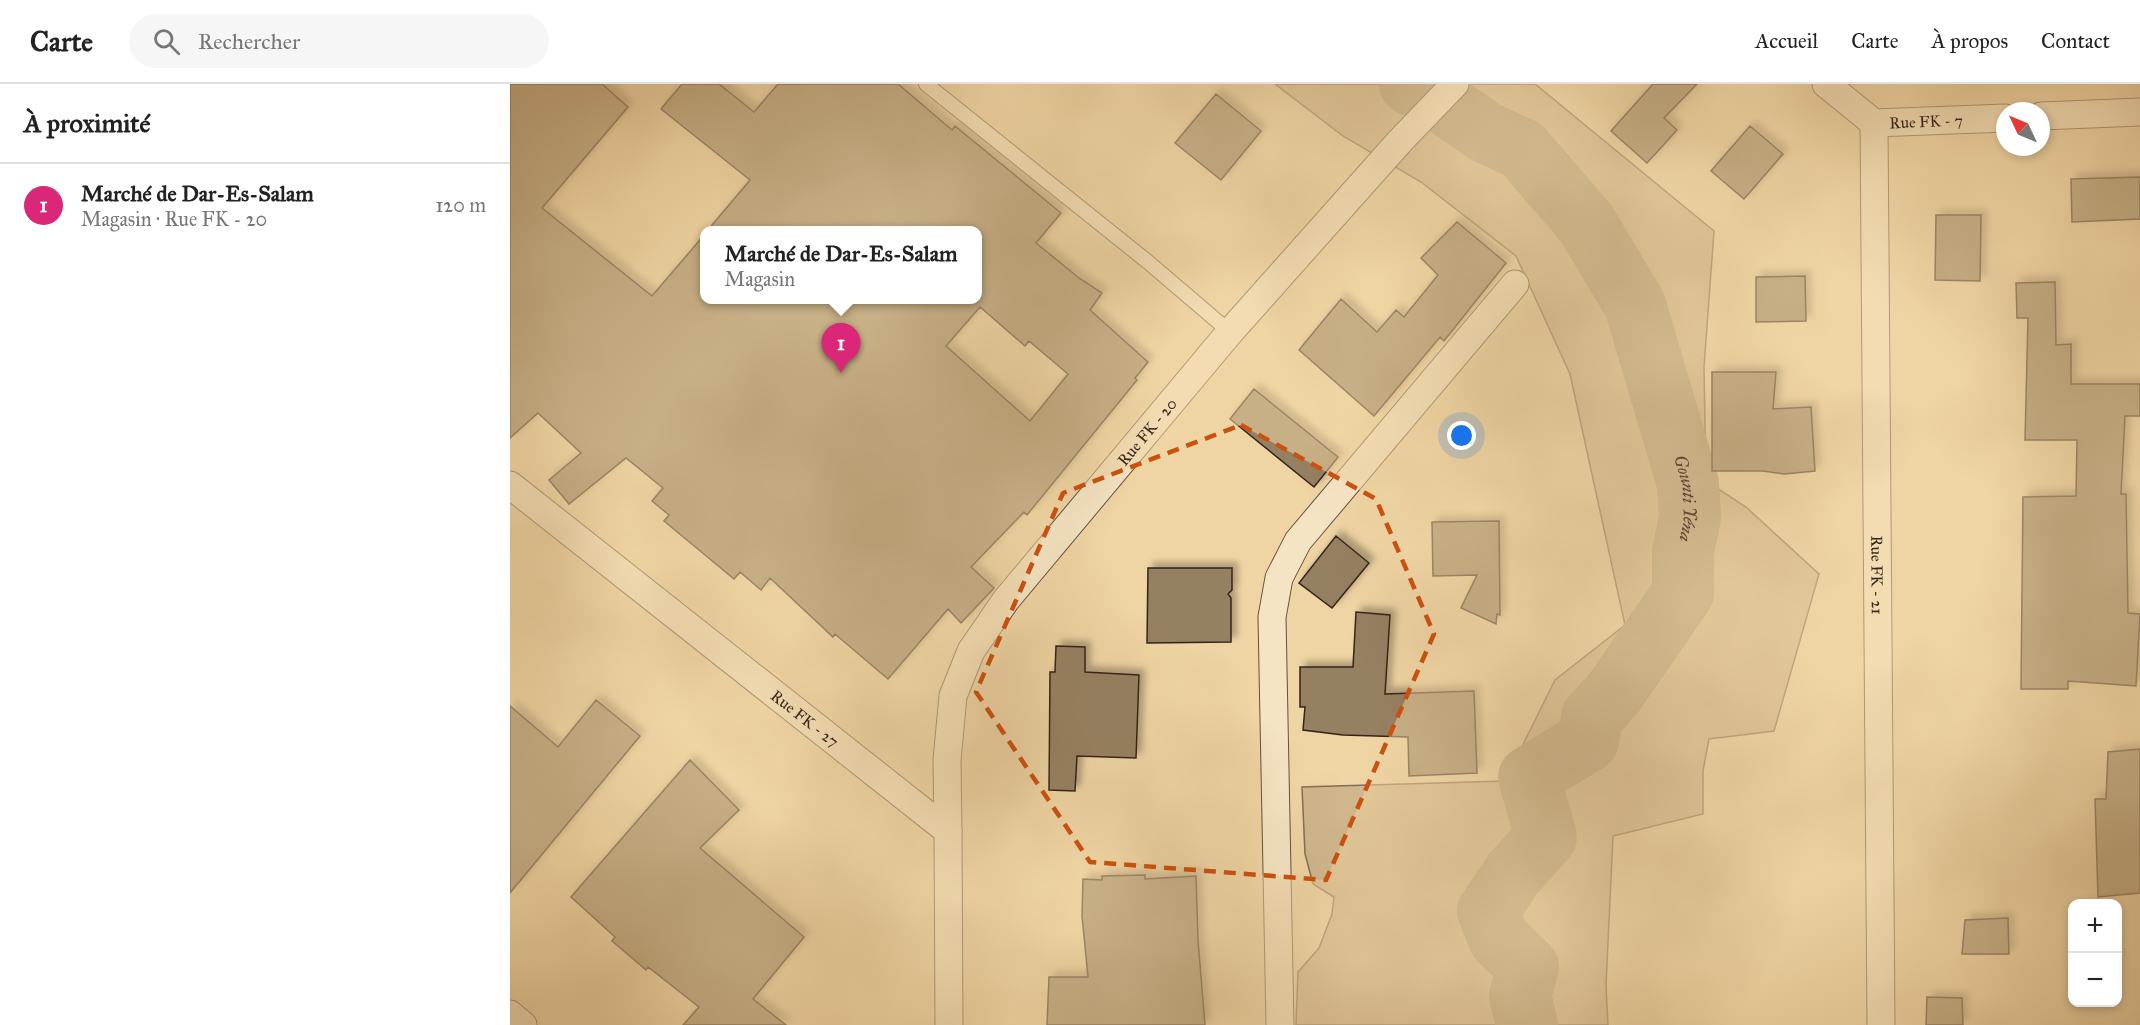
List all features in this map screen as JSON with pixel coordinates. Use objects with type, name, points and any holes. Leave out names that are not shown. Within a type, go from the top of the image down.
[{"type":"street","name":"Rue FK - 20","points":[[948,831],[947,760],[953,696],[971,651],[1006,600],[1230,332],[1401,140],[1455,84]]},
{"type":"street","name":"Rue FK - 7","points":[[1826,84],[1874,123],[1996,118]]},
{"type":"street","points":[[2050,116],[2140,112]]},
{"type":"street","name":"Rue FK - 21","points":[[1874,123],[1881,1025]]},
{"type":"street","points":[[1280,1025],[1272,617],[1279,578],[1298,541],[1515,284]]},
{"type":"street","name":"Rue FK - 27","points":[[510,485],[948,831]]},
{"type":"street","points":[[948,831],[949,1025]]},
{"type":"street","points":[[510,1014],[523,1025]]},
{"type":"lane","points":[[926,84],[1148,262],[1230,332]]},
{"type":"highlighted area","points":[[1241,425],[1376,499],[1434,634],[1326,880],[1090,862],[976,692],[1063,493]]},
{"type":"shaded area","points":[[1275,84],[1535,84],[1714,231],[1704,367],[1706,481],[1746,507],[1819,574],[1774,731],[1709,739],[1703,771],[1703,814],[1613,836],[1606,985],[1608,1025],[1296,1025],[1298,972],[1319,948],[1332,914],[1334,897],[1313,884],[1305,854],[1302,787],[1505,781],[1555,680],[1625,625],[1570,374],[1516,256],[1421,182],[1343,136]]},
{"type":"building","points":[[510,84],[602,84],[628,107],[542,208],[652,296],[700,240],[700,304],[982,304],[982,226],[711,226],[750,180],[661,109],[682,84],[719,84],[754,112],[778,84],[898,84],[952,130],[955,126],[1061,213],[1036,243],[1079,278],[1102,293],[1090,310],[1148,362],[1135,378],[1137,380],[1027,515],[1024,512],[971,567],[994,588],[961,623],[948,609],[888,679],[835,634],[833,637],[770,578],[761,590],[740,572],[734,579],[664,521],[669,515],[652,501],[663,488],[626,458],[569,504],[549,480],[581,453],[538,413],[510,438]],"holes":[[[980,307],[1025,346],[1029,341],[1068,374],[1030,421],[946,346]]]},
{"type":"building","points":[[1653,84],[1697,84],[1664,118],[1677,130],[1647,163],[1611,131]]},
{"type":"building","points":[[1216,94],[1261,131],[1221,180],[1175,143]]},
{"type":"building","points":[[1750,126],[1783,154],[1744,199],[1711,171]]},
{"type":"building","points":[[2140,177],[2140,219],[2072,222],[2071,179]]},
{"type":"building","points":[[1936,215],[1981,215],[1980,281],[1935,280]]},
{"type":"building","points":[[1457,222],[1506,263],[1444,341],[1440,337],[1374,416],[1299,350],[1341,299],[1377,332],[1396,310],[1404,317],[1438,275],[1421,258]]},
{"type":"building","points":[[1805,276],[1806,321],[1756,322],[1756,277]]},
{"type":"building","points":[[2055,282],[2056,345],[2071,344],[2071,384],[2140,384],[2140,416],[2125,416],[2121,494],[2126,494],[2128,613],[2140,614],[2136,686],[2068,681],[2068,689],[2021,689],[2023,497],[2076,496],[2077,440],[2025,440],[2028,318],[2017,318],[2016,283]]},
{"type":"building","points":[[1712,372],[1776,372],[1773,409],[1811,407],[1815,471],[1784,474],[1763,471],[1712,471]]},
{"type":"building","points":[[1254,389],[1338,457],[1314,487],[1230,419]]},
{"type":"building","points":[[1499,521],[1500,615],[1497,614],[1496,624],[1461,608],[1477,575],[1433,576],[1432,522]]},
{"type":"building","points":[[1336,536],[1369,563],[1332,608],[1299,583]]},
{"type":"building","points":[[1148,568],[1232,568],[1232,590],[1228,594],[1231,598],[1231,642],[1147,643]]},
{"type":"building","points":[[1356,612],[1390,615],[1385,694],[1474,691],[1477,773],[1409,776],[1408,737],[1343,735],[1303,730],[1305,707],[1300,707],[1300,667],[1353,667]]},
{"type":"building","points":[[1056,646],[1085,647],[1085,672],[1139,675],[1136,758],[1077,756],[1075,791],[1049,790],[1050,672],[1055,672]]},
{"type":"building","points":[[596,700],[640,736],[510,893],[510,706],[558,747]]},
{"type":"building","points":[[2140,749],[2140,893],[2098,897],[2095,799],[2106,799],[2108,752]]},
{"type":"building","points":[[690,760],[739,810],[700,848],[804,937],[753,999],[786,1025],[683,1025],[699,1007],[648,967],[646,970],[612,941],[615,937],[571,897]]},
{"type":"building","points":[[1145,875],[1145,879],[1196,876],[1198,940],[1205,1025],[1047,1025],[1049,977],[1088,977],[1082,916],[1083,879],[1102,880],[1102,876]]},
{"type":"building","points":[[2008,918],[2009,954],[1962,954],[1965,920]]},
{"type":"building","points":[[1927,997],[1962,998],[1963,1025],[1926,1025]]},
{"type":"waterway","name":"Gounti Yéna","points":[[1410,84],[1441,101],[1485,132],[1522,149],[1586,223],[1635,305],[1688,484],[1690,517],[1683,552],[1683,593],[1614,693],[1592,717],[1588,741],[1529,777],[1546,837],[1513,874],[1488,911],[1499,939],[1528,967],[1520,996],[1527,1025]]},
{"type":"place","name":"Marché de Dar-Es-Salam","points":[[841,373]]}]
